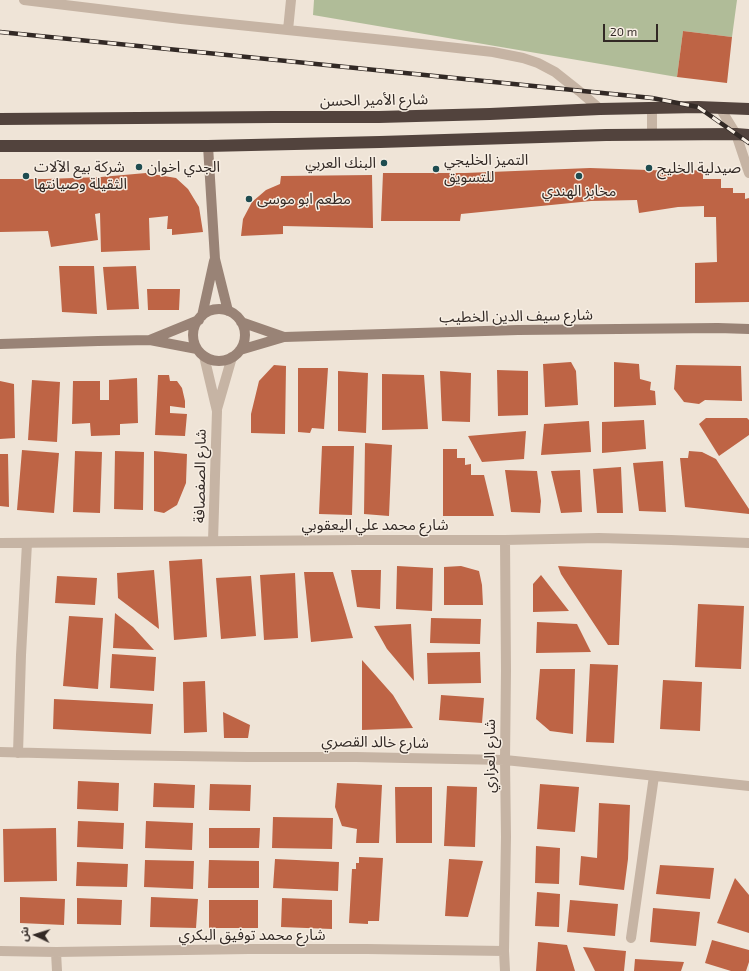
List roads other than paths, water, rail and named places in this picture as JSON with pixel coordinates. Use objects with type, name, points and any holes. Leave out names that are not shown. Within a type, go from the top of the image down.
[{"type":"highway","name":"شارع الأمير الحسن","points":[[0,119],[378,117],[600,109],[749,108]]},
{"type":"highway","points":[[0,146],[208,146],[372,143],[652,134],[749,135]]},
{"type":"street","points":[[24,0],[181,19],[492,52],[538,62],[555,72],[600,109]]},
{"type":"street","points":[[288,30],[290,0]]},
{"type":"street","points":[[652,108],[652,134]]},
{"type":"street","points":[[720,108],[736,134],[749,173]]},
{"type":"street","points":[[208,146],[215,259],[228,311]]},
{"type":"street","points":[[200,352],[194,342],[193,334],[195,326],[200,318],[215,259]]},
{"type":"street","points":[[0,344],[150,340],[200,352],[211,360],[218,361],[225,360],[236,354],[243,344],[244,329],[238,317],[233,313],[221,309],[208,312],[200,318],[150,340]]},
{"type":"street","name":"شارع سيف الدين الخطيب","points":[[241,322],[284,337]]},
{"type":"street","name":"شارع سيف الدين الخطيب","points":[[236,354],[284,337],[518,330],[749,329]]},
{"type":"street","name":"شارع الصفصافة","points":[[200,352],[217,411]]},
{"type":"street","name":"شارع الصفصافة","points":[[213,541],[217,411],[236,354]]},
{"type":"street","name":"شارع محمد علي اليعقوبي","points":[[0,543],[505,540],[599,538],[749,543]]},
{"type":"street","name":"شارع العزاري","points":[[505,540],[505,971]]},
{"type":"street","points":[[18,753],[26,543]]},
{"type":"street","name":"شارع خالد القصري","points":[[0,752],[121,756],[505,760],[749,786]]},
{"type":"street","points":[[631,938],[654,776]]},
{"type":"street","name":"شارع محمد توفيق البكري","points":[[0,952],[367,949],[504,951]]},
{"type":"street","points":[[56,952],[57,971]]},
{"type":"railway","points":[[0,32],[652,98],[698,107],[749,143]]},
{"type":"place","name":"البنك العربي","points":[[384,163]]},
{"type":"place","name":"الجدي اخوان","points":[[139,167]]},
{"type":"place","name":"صيدلية الخليج","points":[[649,168]]},
{"type":"place","name":"التميز الخليجي للتسويق","points":[[436,169]]},
{"type":"place","name":"شركة بيع الآلات الثقيلة وصيانتها","points":[[26,176]]},
{"type":"place","name":"مخابز الهندي","points":[[579,176]]},
{"type":"place","name":"مطعم ابو موسى","points":[[249,199]]}]
